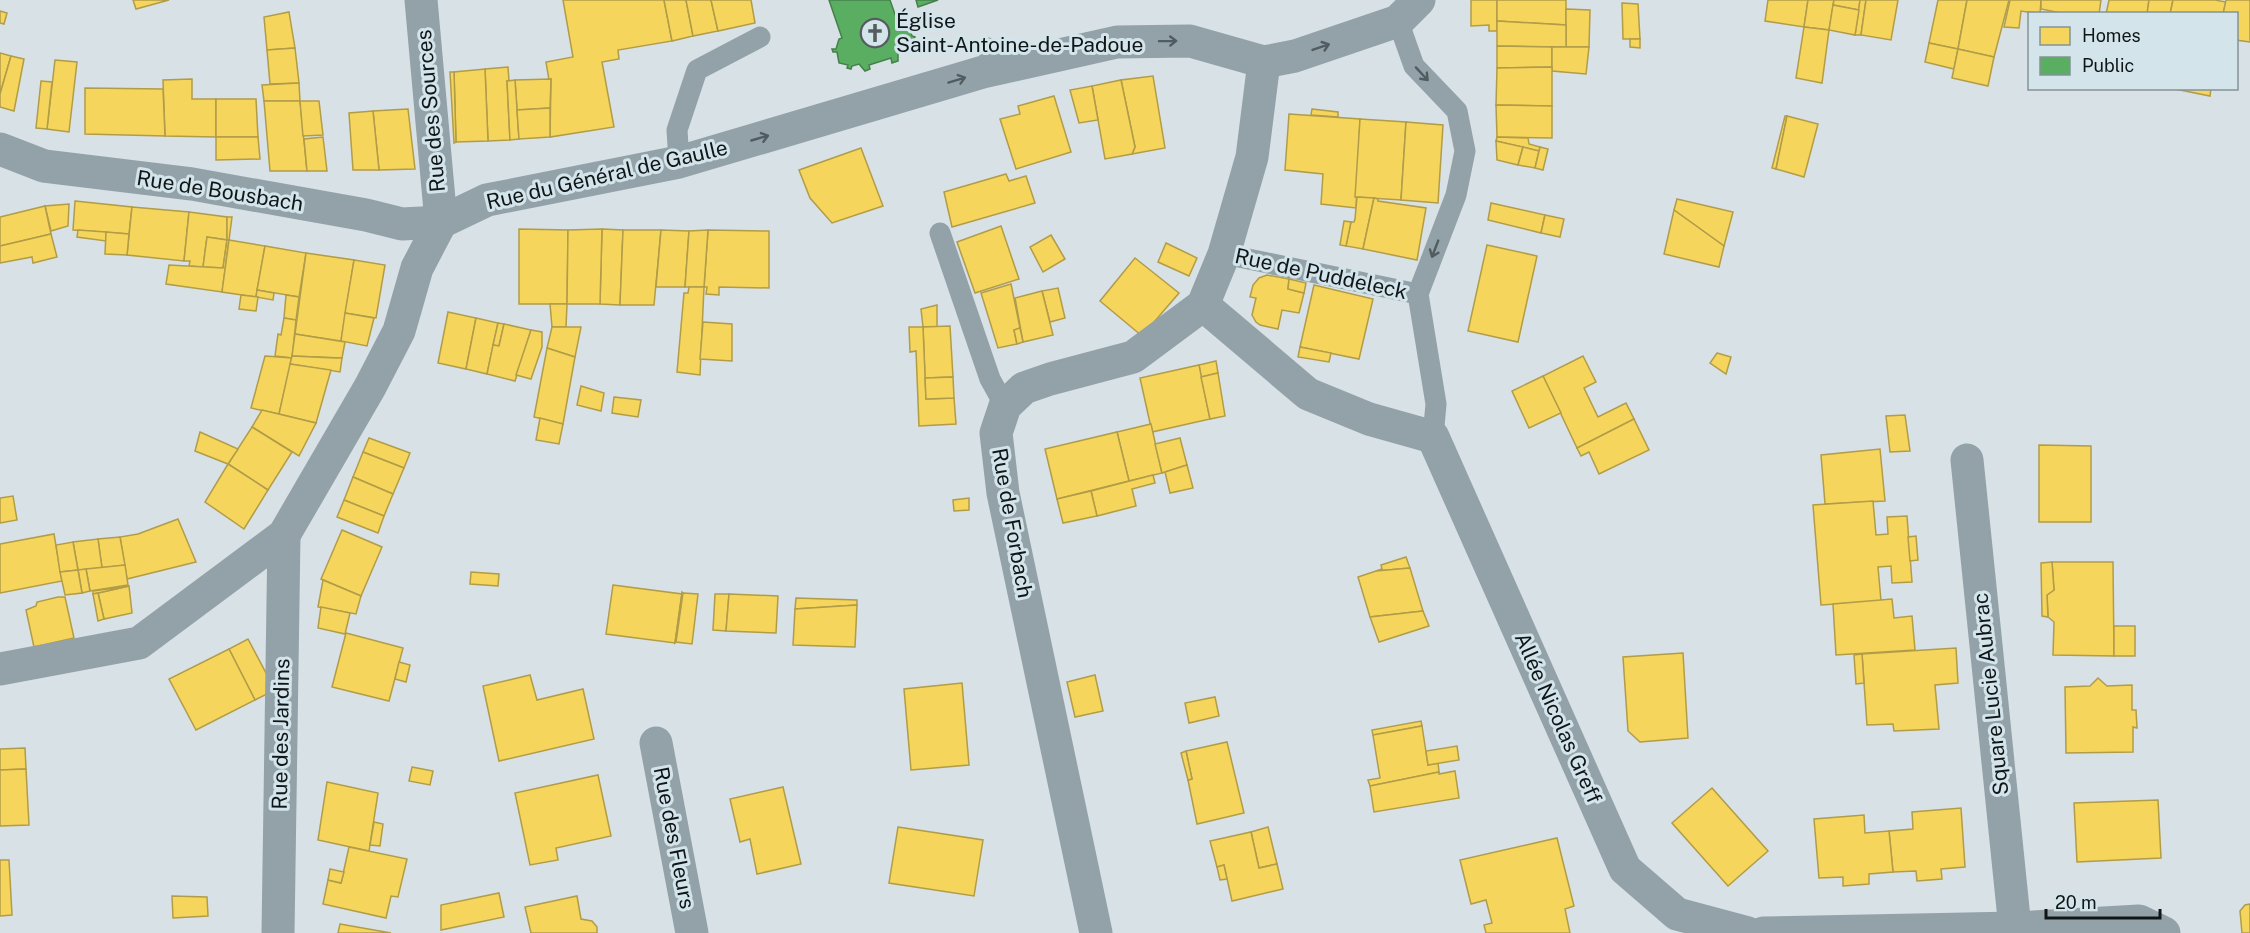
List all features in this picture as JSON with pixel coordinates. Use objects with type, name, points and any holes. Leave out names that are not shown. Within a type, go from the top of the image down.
[{"type":"street","name":"Rue des Sources","points":[[421,0],[441,222]]},
{"type":"street","name":"Rue du Général de Gaulle","points":[[441,222],[487,200],[679,162],[992,59],[1117,42],[1190,41],[1264,62],[1295,56],[1408,11]]},
{"type":"street","points":[[1005,406],[1024,388],[1133,357],[1203,305],[1224,254],[1252,157],[1264,62]]},
{"type":"street","name":"Rue de Bousbach","points":[[0,149],[44,166],[192,184],[366,215],[402,224],[441,222]]},
{"type":"street","points":[[0,669],[139,643],[284,535],[370,387],[399,332],[417,268],[441,222]]},
{"type":"street","points":[[1203,305],[1308,394],[1369,419],[1433,437]]},
{"type":"street","name":"Rue de Forbach","points":[[1005,406],[996,433],[1003,493],[1096,933]]},
{"type":"street","name":"Allée Nicolas Greff","points":[[1433,437],[1625,869],[1677,914],[1748,933]]},
{"type":"street","name":"Square Lucie Aubrac","points":[[1967,460],[2015,928]]},
{"type":"street","name":"Rue des Jardins","points":[[278,933],[284,535]]},
{"type":"street","name":"Rue des Fleurs","points":[[656,743],[692,933]]},
{"type":"street","points":[[1763,933],[2015,928],[2139,921],[2164,933]]},
{"type":"lane","points":[[1408,11],[1414,66],[1457,111],[1465,151],[1456,195],[1418,294],[1436,404],[1433,437]]},
{"type":"lane","points":[[679,162],[677,130],[697,70],[760,37]]},
{"type":"lane","points":[[940,233],[990,379],[1005,406]]},
{"type":"lane","name":"Rue de Puddeleck","points":[[1224,254],[1418,294]]},
{"type":"building: Homes","points":[[133,0],[169,0],[136,9]]},
{"type":"building: Homes","points":[[563,0],[664,0],[672,41],[618,50],[619,59],[602,62],[614,127],[550,137],[551,79],[549,80],[546,62],[573,57]]},
{"type":"building: Homes","points":[[664,0],[686,0],[693,36],[672,41]]},
{"type":"building: Homes","points":[[686,0],[711,0],[718,31],[693,36]]},
{"type":"building: Homes","points":[[711,0],[751,0],[755,23],[718,31]]},
{"type":"building: Homes","points":[[1471,0],[1497,0],[1497,31],[1489,31],[1489,25],[1471,26]]},
{"type":"building: Homes","points":[[1497,0],[1566,0],[1566,25],[1497,21]]},
{"type":"building: Homes","points":[[1768,0],[1808,0],[1804,27],[1765,21]]},
{"type":"building: Homes","points":[[1808,0],[1834,0],[1829,30],[1804,27]]},
{"type":"building: Homes","points":[[1834,0],[1860,0],[1859,10],[1833,5]]},
{"type":"building: Homes","points":[[1860,0],[1866,0],[1861,35],[1855,35]]},
{"type":"building: Homes","points":[[1866,0],[1898,0],[1891,40],[1861,35]]},
{"type":"building: Homes","points":[[1938,0],[1967,0],[1958,49],[1929,43]]},
{"type":"building: Homes","points":[[1967,0],[2009,0],[1994,57],[1958,49]]},
{"type":"building: Homes","points":[[2010,0],[2041,0],[2040,12],[2021,11],[2019,28],[2004,27]]},
{"type":"building: Homes","points":[[2041,0],[2101,0],[2099,12],[2056,12],[2041,9]]},
{"type":"building: Homes","points":[[2109,0],[2149,0],[2147,12],[2106,12]]},
{"type":"building: Homes","points":[[2149,0],[2173,0],[2170,12],[2147,12]]},
{"type":"building: Homes","points":[[2173,0],[2226,2],[2224,12],[2170,12]]},
{"type":"building: Homes","points":[[2226,0],[2250,0],[2250,42],[2238,40],[2238,12],[2223,12]]},
{"type":"building: Homes","points":[[1622,3],[1638,4],[1640,39],[1623,39]]},
{"type":"building: Homes","points":[[1833,5],[1859,10],[1855,35],[1829,30]]},
{"type":"building: Homes","points":[[1566,9],[1590,10],[1589,47],[1566,47]]},
{"type":"building: Homes","points":[[0,11],[7,13],[4,24],[0,23]]},
{"type":"building: Homes","points":[[289,12],[295,48],[267,50],[264,17]]},
{"type":"building: Homes","points":[[1497,21],[1566,25],[1566,47],[1497,46]]},
{"type":"building: Homes","points":[[1804,27],[1829,30],[1822,83],[1796,78]]},
{"type":"building: Homes","points":[[1630,39],[1640,39],[1640,48],[1630,47]]},
{"type":"building: Homes","points":[[1929,43],[1958,49],[1954,69],[1925,62]]},
{"type":"building: Homes","points":[[1497,46],[1552,47],[1552,67],[1497,68]]},
{"type":"building: Homes","points":[[1552,47],[1589,47],[1586,74],[1552,71]]},
{"type":"building: Homes","points":[[295,48],[299,83],[270,84],[267,50]]},
{"type":"building: Homes","points":[[1958,49],[1994,57],[1988,86],[1952,78]]},
{"type":"building: Homes","points":[[0,53],[11,56],[0,94]]},
{"type":"building: Homes","points":[[11,56],[24,59],[14,111],[0,107],[0,94]]},
{"type":"building: Homes","points":[[55,60],[77,62],[69,132],[47,129]]},
{"type":"building: Homes","points":[[508,67],[510,140],[488,141],[485,69]]},
{"type":"building: Homes","points":[[1552,67],[1552,106],[1496,105],[1497,68]]},
{"type":"building: Homes","points":[[485,69],[488,141],[456,142],[454,72]]},
{"type":"building: Homes","points":[[450,72],[454,72],[456,142],[454,143]]},
{"type":"building: Homes","points":[[1153,76],[1165,148],[1132,154],[1135,147],[1121,80]]},
{"type":"building: Homes","points":[[192,79],[192,99],[216,99],[216,137],[165,136],[163,80]]},
{"type":"building: Homes","points":[[551,79],[550,108],[517,110],[515,80]]},
{"type":"building: Homes","points":[[515,80],[519,139],[510,140],[507,81]]},
{"type":"building: Homes","points":[[1121,80],[1135,147],[1132,154],[1105,159],[1092,86]]},
{"type":"building: Homes","points":[[41,81],[52,82],[47,129],[36,128]]},
{"type":"building: Homes","points":[[299,83],[300,101],[264,101],[262,85]]},
{"type":"building: Homes","points":[[1092,86],[1098,120],[1079,123],[1070,90]]},
{"type":"building: Homes","points":[[85,88],[163,89],[165,136],[85,134]]},
{"type":"building: Homes","points":[[2180,90],[2211,90],[2210,96]]},
{"type":"building: Homes","points":[[1054,96],[1071,152],[1016,169],[1000,119],[1020,114],[1018,106]]},
{"type":"building: Homes","points":[[216,99],[256,99],[258,137],[216,137]]},
{"type":"building: Homes","points":[[264,101],[300,101],[307,171],[270,171]]},
{"type":"building: Homes","points":[[300,101],[319,101],[323,135],[303,136]]},
{"type":"building: Homes","points":[[1496,105],[1552,106],[1552,138],[1497,137]]},
{"type":"building: Homes","points":[[550,108],[550,137],[519,139],[517,110]]},
{"type":"building: Homes","points":[[408,109],[415,169],[379,170],[373,111]]},
{"type":"building: Homes","points":[[1312,109],[1338,112],[1338,117],[1311,115]]},
{"type":"building: Homes","points":[[373,111],[379,170],[353,170],[349,113]]},
{"type":"building: Homes","points":[[1289,114],[1360,119],[1356,208],[1321,204],[1323,174],[1285,170]]},
{"type":"building: Homes","points":[[1785,116],[1787,116],[1776,169],[1772,168]]},
{"type":"building: Homes","points":[[1787,116],[1818,124],[1804,177],[1776,169]]},
{"type":"building: Homes","points":[[1360,119],[1406,122],[1401,200],[1355,197]]},
{"type":"building: Homes","points":[[1406,122],[1443,125],[1438,203],[1401,200]]},
{"type":"building: Homes","points":[[216,137],[258,137],[260,159],[216,160]]},
{"type":"building: Homes","points":[[323,137],[327,171],[307,171],[304,139]]},
{"type":"building: Homes","points":[[1497,137],[1528,138],[1529,144],[1540,147],[1539,151],[1496,141]]},
{"type":"building: Homes","points":[[1496,141],[1523,147],[1518,165],[1497,160]]},
{"type":"building: Homes","points":[[1523,147],[1539,151],[1535,168],[1518,165]]},
{"type":"building: Homes","points":[[1540,147],[1548,149],[1543,170],[1535,168]]},
{"type":"building: Homes","points":[[861,148],[883,206],[832,223],[810,198],[799,170]]},
{"type":"building: Homes","points":[[1006,174],[1009,181],[1026,176],[1035,203],[952,227],[944,192]]},
{"type":"building: Homes","points":[[1357,197],[1374,198],[1363,249],[1346,246],[1351,222],[1355,219]]},
{"type":"building: Homes","points":[[1374,198],[1378,201],[1426,208],[1417,260],[1363,249]]},
{"type":"building: Homes","points":[[1677,199],[1733,212],[1724,246],[1674,210]]},
{"type":"building: Homes","points":[[75,201],[132,207],[129,234],[73,230]]},
{"type":"building: Homes","points":[[1491,203],[1545,215],[1541,233],[1488,220]]},
{"type":"building: Homes","points":[[69,204],[68,226],[51,231],[45,206]]},
{"type":"building: Homes","points":[[45,206],[51,234],[0,246],[0,217]]},
{"type":"building: Homes","points":[[132,207],[189,212],[184,261],[127,255]]},
{"type":"building: Homes","points":[[1674,210],[1724,246],[1719,267],[1664,254]]},
{"type":"building: Homes","points":[[189,212],[227,217],[227,240],[207,237],[203,267],[189,266],[190,261],[184,261]]},
{"type":"building: Homes","points":[[1545,215],[1564,219],[1560,237],[1541,233]]},
{"type":"building: Homes","points":[[227,217],[232,217],[229,240],[227,240]]},
{"type":"building: Homes","points":[[1344,221],[1351,222],[1346,246],[1340,245]]},
{"type":"building: Homes","points":[[1001,226],[1019,279],[975,293],[957,242]]},
{"type":"building: Homes","points":[[519,229],[568,230],[567,304],[519,304]]},
{"type":"building: Homes","points":[[602,229],[623,230],[620,305],[600,304]]},
{"type":"building: Homes","points":[[602,229],[600,304],[567,304],[568,230]]},
{"type":"building: Homes","points":[[78,230],[106,232],[106,241],[77,237]]},
{"type":"building: Homes","points":[[623,230],[661,230],[654,305],[620,305]]},
{"type":"building: Homes","points":[[661,230],[689,231],[685,287],[656,287]]},
{"type":"building: Homes","points":[[708,230],[769,231],[769,288],[719,287],[719,295],[706,294],[707,287],[704,287]]},
{"type":"building: Homes","points":[[708,230],[704,287],[685,287],[689,231]]},
{"type":"building: Homes","points":[[106,232],[129,234],[127,255],[105,254]]},
{"type":"building: Homes","points":[[51,234],[57,257],[33,263],[32,257],[0,263],[0,246]]},
{"type":"building: Homes","points":[[1051,235],[1065,259],[1043,272],[1030,247]]},
{"type":"building: Homes","points":[[207,237],[227,240],[223,268],[203,267]]},
{"type":"building: Homes","points":[[227,240],[229,240],[222,292],[166,284],[169,265],[223,268]]},
{"type":"building: Homes","points":[[229,240],[265,246],[256,297],[222,292]]},
{"type":"building: Homes","points":[[1166,243],[1197,258],[1189,276],[1158,262]]},
{"type":"building: Homes","points":[[1487,245],[1537,256],[1518,342],[1468,331]]},
{"type":"building: Homes","points":[[265,246],[306,253],[299,297],[257,290]]},
{"type":"building: Homes","points":[[306,253],[354,260],[341,341],[295,334]]},
{"type":"building: Homes","points":[[1135,258],[1179,293],[1142,336],[1100,301]]},
{"type":"building: Homes","points":[[354,260],[385,265],[376,318],[345,313]]},
{"type":"building: Homes","points":[[1267,275],[1289,279],[1288,289],[1304,293],[1299,313],[1282,310],[1278,329],[1260,325],[1252,315],[1256,298],[1250,297],[1253,285],[1259,278]]},
{"type":"building: Homes","points":[[1289,279],[1306,283],[1304,293],[1288,289]]},
{"type":"building: Homes","points":[[1011,284],[1020,328],[1014,330],[1017,344],[998,348],[981,293]]},
{"type":"building: Homes","points":[[1314,285],[1373,299],[1359,359],[1300,347]]},
{"type":"building: Homes","points":[[689,287],[704,287],[700,375],[677,372],[684,293],[688,293]]},
{"type":"building: Homes","points":[[1058,288],[1065,318],[1050,322],[1042,291]]},
{"type":"building: Homes","points":[[257,290],[274,293],[273,300],[256,297]]},
{"type":"building: Homes","points":[[1042,291],[1053,335],[1023,342],[1015,298]]},
{"type":"building: Homes","points":[[241,295],[258,297],[256,311],[239,309]]},
{"type":"building: Homes","points":[[286,295],[299,297],[296,320],[284,318]]},
{"type":"building: Homes","points":[[550,304],[567,304],[566,327],[552,327]]},
{"type":"building: Homes","points":[[937,305],[937,327],[923,327],[921,309]]},
{"type":"building: Homes","points":[[448,312],[476,318],[466,369],[438,363]]},
{"type":"building: Homes","points":[[345,313],[374,318],[367,346],[341,341]]},
{"type":"building: Homes","points":[[284,318],[296,320],[292,358],[275,356],[278,334],[281,335]]},
{"type":"building: Homes","points":[[476,318],[498,323],[487,374],[466,369]]},
{"type":"building: Homes","points":[[703,322],[732,324],[732,361],[700,359]]},
{"type":"building: Homes","points":[[498,323],[504,324],[499,346],[493,345]]},
{"type":"building: Homes","points":[[504,324],[531,330],[515,381],[487,374],[493,345],[499,346]]},
{"type":"building: Homes","points":[[950,326],[953,377],[925,378],[923,327]]},
{"type":"building: Homes","points":[[552,327],[581,327],[575,357],[547,348]]},
{"type":"building: Homes","points":[[909,327],[923,327],[926,399],[954,398],[956,424],[919,426],[916,351],[910,352]]},
{"type":"building: Homes","points":[[1020,328],[1023,342],[1017,344],[1014,330]]},
{"type":"building: Homes","points":[[531,330],[542,332],[542,347],[531,379],[516,375]]},
{"type":"building: Homes","points":[[295,334],[345,342],[342,358],[292,356]]},
{"type":"building: Homes","points":[[1300,347],[1331,353],[1329,362],[1298,357]]},
{"type":"building: Homes","points":[[547,348],[575,357],[563,424],[534,417]]},
{"type":"building: Homes","points":[[1717,353],[1731,357],[1726,374],[1710,363]]},
{"type":"building: Homes","points":[[265,356],[292,358],[279,414],[251,408]]},
{"type":"building: Homes","points":[[292,356],[342,358],[340,372],[290,364]]},
{"type":"building: Homes","points":[[1583,356],[1596,382],[1584,388],[1598,417],[1626,403],[1634,419],[1577,448],[1543,376]]},
{"type":"building: Homes","points":[[1216,361],[1218,373],[1201,377],[1199,365]]},
{"type":"building: Homes","points":[[290,364],[331,370],[316,423],[279,414]]},
{"type":"building: Homes","points":[[1199,365],[1210,419],[1152,432],[1140,378]]},
{"type":"building: Homes","points":[[1218,373],[1225,416],[1210,419],[1201,377]]},
{"type":"building: Homes","points":[[1543,376],[1561,413],[1529,428],[1512,391]]},
{"type":"building: Homes","points":[[953,377],[954,398],[926,399],[925,378]]},
{"type":"building: Homes","points":[[581,386],[604,393],[601,411],[577,405]]},
{"type":"building: Homes","points":[[614,397],[641,400],[638,417],[612,413]]},
{"type":"building: Homes","points":[[262,410],[316,423],[299,456],[252,427]]},
{"type":"building: Homes","points":[[1905,415],[1910,451],[1890,452],[1886,416]]},
{"type":"building: Homes","points":[[540,418],[563,424],[559,444],[536,440]]},
{"type":"building: Homes","points":[[1634,419],[1649,450],[1599,474],[1589,452],[1581,456],[1577,448]]},
{"type":"building: Homes","points":[[1151,424],[1162,473],[1129,481],[1117,432]]},
{"type":"building: Homes","points":[[252,427],[292,452],[268,490],[228,464]]},
{"type":"building: Homes","points":[[200,432],[238,449],[228,464],[195,451]]},
{"type":"building: Homes","points":[[1117,432],[1129,481],[1057,499],[1045,449]]},
{"type":"building: Homes","points":[[369,438],[410,453],[404,468],[363,452]]},
{"type":"building: Homes","points":[[1180,438],[1187,465],[1162,473],[1155,444]]},
{"type":"building: Homes","points":[[2039,445],[2091,446],[2091,522],[2039,522]]},
{"type":"building: Homes","points":[[1880,449],[1885,501],[1825,504],[1821,455]]},
{"type":"building: Homes","points":[[363,452],[404,468],[393,494],[353,477]]},
{"type":"building: Homes","points":[[228,464],[268,490],[244,529],[205,502]]},
{"type":"building: Homes","points":[[1187,465],[1193,488],[1170,493],[1165,472]]},
{"type":"building: Homes","points":[[1153,475],[1155,483],[1132,489],[1136,506],[1097,516],[1091,491]]},
{"type":"building: Homes","points":[[353,477],[393,494],[384,516],[344,500]]},
{"type":"building: Homes","points":[[1091,491],[1097,516],[1063,523],[1057,499]]},
{"type":"building: Homes","points":[[13,496],[17,520],[0,523],[0,498]]},
{"type":"building: Homes","points":[[969,498],[969,510],[954,511],[953,500]]},
{"type":"building: Homes","points":[[344,500],[384,516],[378,533],[337,517]]},
{"type":"building: Homes","points":[[1873,501],[1876,535],[1888,534],[1887,517],[1907,516],[1912,582],[1892,583],[1891,566],[1878,567],[1881,601],[1821,605],[1813,505]]},
{"type":"building: Homes","points":[[178,519],[196,562],[127,579],[120,537],[138,534]]},
{"type":"building: Homes","points":[[342,530],[382,547],[361,596],[321,579]]},
{"type":"building: Homes","points":[[54,534],[62,581],[0,593],[0,544]]},
{"type":"building: Homes","points":[[1916,536],[1918,560],[1910,561],[1908,537]]},
{"type":"building: Homes","points":[[120,537],[125,565],[102,568],[98,539]]},
{"type":"building: Homes","points":[[98,539],[102,568],[78,570],[73,542]]},
{"type":"building: Homes","points":[[73,542],[78,570],[60,572],[56,545]]},
{"type":"building: Homes","points":[[1406,557],[1410,568],[1376,571],[1382,569],[1381,565]]},
{"type":"building: Homes","points":[[2052,562],[2113,562],[2114,656],[2053,655],[2054,622],[2048,617],[2047,595],[2054,590]]},
{"type":"building: Homes","points":[[2052,562],[2054,590],[2047,595],[2048,617],[2042,616],[2041,563]]},
{"type":"building: Homes","points":[[125,565],[128,585],[90,591],[86,569]]},
{"type":"building: Homes","points":[[1410,568],[1423,611],[1370,617],[1358,577],[1376,571]]},
{"type":"building: Homes","points":[[86,569],[90,591],[82,593],[78,570]]},
{"type":"building: Homes","points":[[78,570],[82,593],[65,595],[60,572]]},
{"type":"building: Homes","points":[[471,572],[499,574],[498,586],[470,584]]},
{"type":"building: Homes","points":[[323,580],[361,596],[356,614],[318,607]]},
{"type":"building: Homes","points":[[613,585],[682,594],[675,643],[606,634]]},
{"type":"building: Homes","points":[[129,586],[132,613],[104,619],[98,593]]},
{"type":"building: Homes","points":[[129,586],[98,593],[93,594],[93,591]]},
{"type":"building: Homes","points":[[682,592],[683,593],[675,643]]},
{"type":"building: Homes","points":[[98,593],[104,619],[98,621],[93,594]]},
{"type":"building: Homes","points":[[683,593],[698,594],[692,644],[676,642]]},
{"type":"building: Homes","points":[[715,594],[729,594],[726,631],[713,630]]},
{"type":"building: Homes","points":[[729,594],[778,596],[776,633],[726,631]]},
{"type":"building: Homes","points":[[65,597],[74,638],[34,647],[26,610],[36,606],[37,602]]},
{"type":"building: Homes","points":[[796,598],[857,600],[857,605],[795,609]]},
{"type":"building: Homes","points":[[1892,599],[1894,618],[1912,616],[1915,650],[1836,655],[1833,604]]},
{"type":"building: Homes","points":[[857,605],[855,647],[793,645],[795,609]]},
{"type":"building: Homes","points":[[321,607],[350,613],[345,634],[318,628]]},
{"type":"building: Homes","points":[[1423,611],[1429,626],[1379,642],[1370,617]]},
{"type":"building: Homes","points":[[2114,626],[2135,626],[2135,656],[2114,656]]},
{"type":"building: Homes","points":[[346,633],[403,648],[389,701],[332,687]]},
{"type":"building: Homes","points":[[248,639],[275,690],[255,700],[229,649]]},
{"type":"building: Homes","points":[[1956,648],[1958,683],[1935,685],[1939,729],[1894,731],[1893,724],[1867,725],[1862,654]]},
{"type":"building: Homes","points":[[229,649],[255,700],[196,730],[169,679]]},
{"type":"building: Homes","points":[[1683,653],[1688,738],[1640,742],[1628,731],[1623,657]]},
{"type":"building: Homes","points":[[1862,654],[1864,683],[1856,684],[1854,655]]},
{"type":"building: Homes","points":[[399,662],[410,665],[406,682],[395,679]]},
{"type":"building: Homes","points":[[530,675],[537,700],[583,689],[594,739],[499,761],[483,686]]},
{"type":"building: Homes","points":[[1095,675],[1103,711],[1075,717],[1067,682]]},
{"type":"building: Homes","points":[[2098,678],[2107,686],[2132,685],[2132,710],[2136,710],[2137,728],[2133,727],[2133,752],[2066,753],[2065,687],[2090,686]]},
{"type":"building: Homes","points":[[962,683],[969,765],[911,770],[904,689]]},
{"type":"building: Homes","points":[[1215,697],[1219,716],[1189,723],[1185,703]]},
{"type":"building: Homes","points":[[1421,721],[1422,726],[1373,735],[1372,730]]},
{"type":"building: Homes","points":[[1422,726],[1428,765],[1438,763],[1439,772],[1370,786],[1368,780],[1380,778],[1373,735]]},
{"type":"building: Homes","points":[[1227,742],[1244,813],[1197,824],[1188,780],[1192,779],[1186,751]]},
{"type":"building: Homes","points":[[1457,746],[1459,760],[1428,765],[1426,751]]},
{"type":"building: Homes","points":[[25,748],[26,769],[0,770],[0,749]]},
{"type":"building: Homes","points":[[1186,751],[1192,779],[1188,780],[1181,753]]},
{"type":"building: Homes","points":[[412,767],[433,771],[430,785],[409,781]]},
{"type":"building: Homes","points":[[26,769],[29,825],[0,826],[0,770]]},
{"type":"building: Homes","points":[[1455,771],[1459,798],[1374,812],[1370,786]]},
{"type":"building: Homes","points":[[598,775],[611,836],[556,848],[558,860],[530,865],[515,793]]},
{"type":"building: Homes","points":[[327,782],[378,793],[369,851],[318,840]]},
{"type":"building: Homes","points":[[783,787],[801,864],[757,874],[750,839],[740,842],[730,799]]},
{"type":"building: Homes","points":[[1712,788],[1768,851],[1728,886],[1672,823]]},
{"type":"building: Homes","points":[[2158,800],[2161,858],[2077,862],[2074,803]]},
{"type":"building: Homes","points":[[1961,808],[1965,867],[1941,869],[1942,879],[1917,881],[1916,871],[1893,872],[1889,831],[1913,829],[1912,812]]},
{"type":"building: Homes","points":[[1864,815],[1865,833],[1889,831],[1893,872],[1869,874],[1869,884],[1843,886],[1843,877],[1819,878],[1814,819]]},
{"type":"building: Homes","points":[[374,822],[383,824],[380,846],[370,845]]},
{"type":"building: Homes","points":[[898,827],[983,840],[974,896],[889,883]]},
{"type":"building: Homes","points":[[1268,827],[1277,864],[1259,868],[1251,832]]},
{"type":"building: Homes","points":[[1251,832],[1259,868],[1277,864],[1283,889],[1232,901],[1224,865],[1217,867],[1210,841]]},
{"type":"building: Homes","points":[[1557,838],[1574,906],[1565,909],[1570,933],[1486,933],[1484,925],[1492,923],[1486,900],[1471,904],[1460,860]]},
{"type":"building: Homes","points":[[349,847],[407,859],[398,897],[391,896],[386,918],[323,904],[328,880],[341,883]]},
{"type":"building: Homes","points":[[0,860],[9,860],[12,915],[0,916]]},
{"type":"building: Homes","points":[[1224,865],[1227,879],[1220,880],[1217,867]]},
{"type":"building: Homes","points":[[330,869],[344,872],[341,883],[328,880]]},
{"type":"building: Homes","points":[[499,893],[504,917],[441,930],[441,905]]},
{"type":"building: Homes","points":[[172,896],[207,897],[208,916],[173,918]]},
{"type":"building: Homes","points":[[577,896],[581,919],[592,921],[597,927],[597,933],[531,933],[525,907]]},
{"type":"building: Homes","points":[[2250,904],[2250,933],[2242,933],[2240,911],[2245,905]]},
{"type":"building: Homes","points":[[340,924],[391,933],[338,933]]},
{"type":"building: Public","name":"Église Saint-Antoine-de-Padoue","points":[[829,0],[890,0],[897,20],[902,20],[901,23],[907,26],[909,24],[912,28],[910,30],[912,36],[915,37],[910,49],[898,52],[898,61],[892,63],[891,58],[869,65],[870,69],[865,71],[859,64],[852,66],[851,69],[847,68],[848,65],[839,63],[837,52],[833,52],[832,49],[836,49],[839,39],[842,38]]},
{"type":"building: Public","points":[[916,0],[938,0],[918,7]]},
{"type":"place","name":"Église Saint-Antoine-de-Padoue","points":[[875,33]]}]
